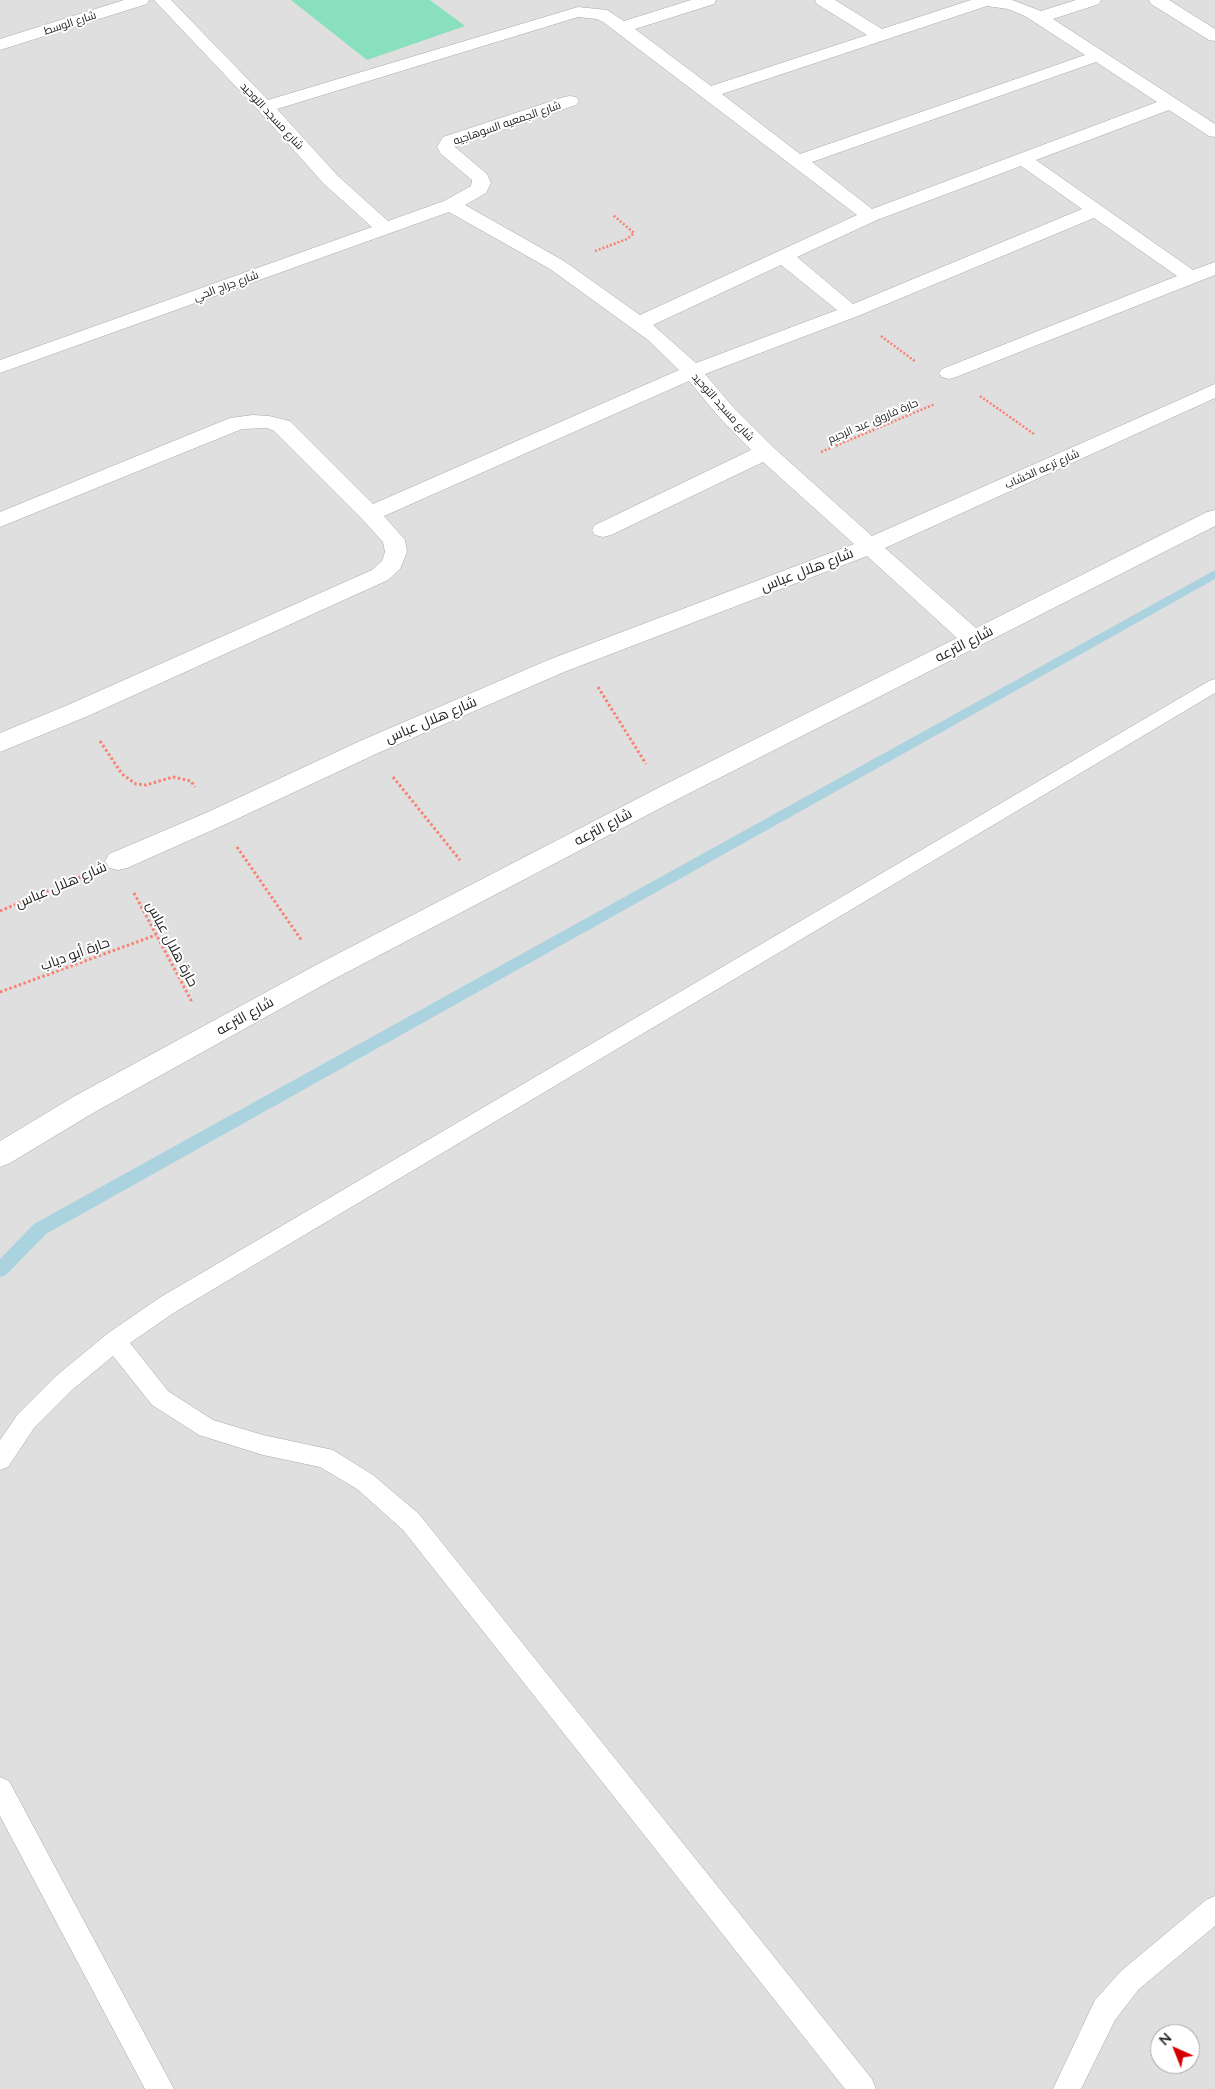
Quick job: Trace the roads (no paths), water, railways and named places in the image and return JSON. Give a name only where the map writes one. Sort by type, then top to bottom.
[{"type":"street","name":"شارع الوسط","points":[[0,45],[141,0]]},
{"type":"street","name":"شارع مسجد التوحيد","points":[[162,0],[265,107],[331,180],[384,229]]},
{"type":"street","points":[[621,28],[708,0]]},
{"type":"street","points":[[823,0],[881,36]]},
{"type":"street","points":[[709,93],[984,0],[1022,8],[1040,17],[1215,132]]},
{"type":"street","points":[[1040,17],[1093,0]]},
{"type":"street","points":[[1157,0],[1215,36]]},
{"type":"street","points":[[265,107],[572,14],[589,12],[600,14],[621,28],[870,216]]},
{"type":"street","points":[[798,161],[1098,56]]},
{"type":"street","name":"شارع الجمعيه السوهاجيه","points":[[451,205],[479,189],[482,183],[480,178],[448,150],[446,147],[450,141],[570,101]]},
{"type":"street","points":[[640,323],[870,216],[1171,103]]},
{"type":"street","points":[[1023,159],[1191,277]]},
{"type":"street","name":"شارع مسجد التوحيد","points":[[451,205],[557,265],[640,323],[692,372],[726,412],[765,452],[973,640]]},
{"type":"street","name":"شارع جراج الحي","points":[[0,367],[451,205]]},
{"type":"street","points":[[370,514],[692,372],[851,312],[1096,210]]},
{"type":"street","points":[[784,257],[851,312]]},
{"type":"street","points":[[949,373],[1215,268]]},
{"type":"street","name":"شارع ترعه الخشاب","points":[[868,547],[1215,390]]},
{"type":"street","points":[[0,520],[238,423],[269,422],[282,426],[370,514],[394,540],[396,552],[392,564],[380,575],[79,710],[0,742]]},
{"type":"street","points":[[603,530],[765,452]]},
{"type":"street","name":"شارع الترعه","points":[[0,1155],[83,1105],[325,972],[665,795],[1215,517]]},
{"type":"street","name":"شارع هلال عباس","points":[[118,861],[217,818],[369,747],[579,656],[868,547]]},
{"type":"lane","points":[[0,1460],[26,1421],[64,1383],[115,1341],[167,1305],[1215,685]]},
{"type":"lane","points":[[115,1341],[160,1398],[207,1428],[263,1445],[325,1457],[365,1482],[411,1522],[862,2089]]},
{"type":"lane","points":[[0,1790],[160,2089]]},
{"type":"lane","points":[[1067,2089],[1105,2010],[1130,1980],[1215,1909]]},
{"type":"waterway","points":[[0,1270],[40,1229],[1215,574]]}]
